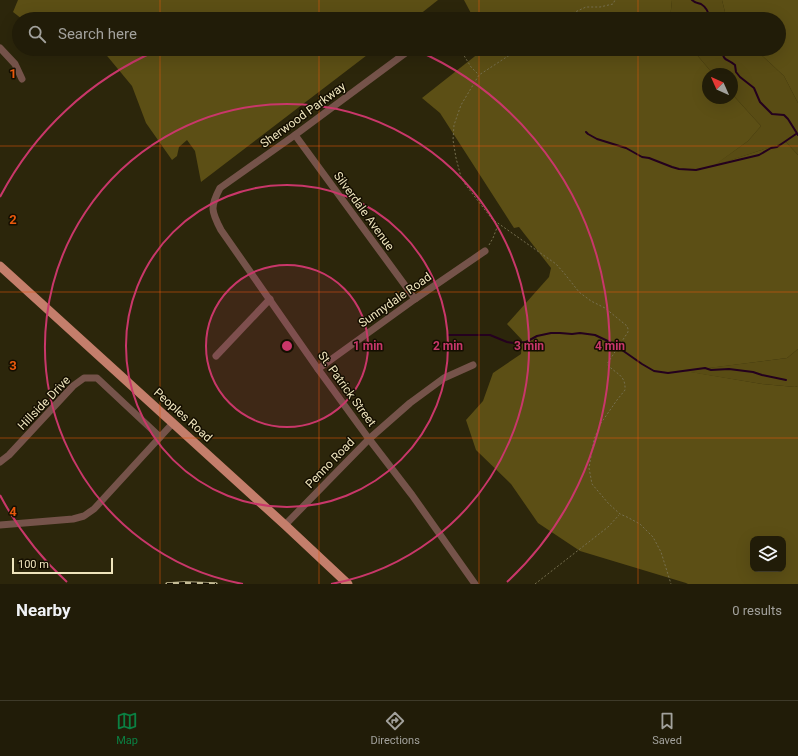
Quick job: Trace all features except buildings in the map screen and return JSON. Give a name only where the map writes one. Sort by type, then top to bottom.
[{"type":"main road","name":"Peoples Road","points":[[0,266],[348,584]]},
{"type":"street","points":[[0,48],[15,64],[22,79]]},
{"type":"street","name":"Sherwood Parkway","points":[[213,202],[220,188],[295,135],[402,56]]},
{"type":"street","name":"Silverdale Avenue","points":[[295,135],[415,299]]},
{"type":"street","name":"St. Patrick Street","points":[[213,202],[213,216],[221,230],[318,369],[412,495],[475,584]]},
{"type":"street","name":"Sunnydale Road","points":[[318,369],[485,251]]},
{"type":"street","points":[[216,356],[270,299]]},
{"type":"street","name":"Penno Road","points":[[285,525],[369,439],[410,403],[444,378],[472,365]]},
{"type":"street","name":"Hillside Drive","points":[[0,462],[74,386],[84,378],[97,378],[160,437]]},
{"type":"street","points":[[0,525],[73,519],[84,516],[94,509],[173,423]]},
{"type":"path","points":[[575,12],[586,7],[600,7],[613,4],[615,0]]},
{"type":"path","points":[[465,56],[478,75]]},
{"type":"path","points":[[508,56],[478,75],[461,105],[454,124],[453,140],[456,158],[465,184],[492,219],[556,264],[579,292],[591,301],[605,308],[627,326],[628,332],[607,364],[624,380],[625,390],[601,423],[594,439],[589,468],[592,484],[608,503],[620,514],[640,524],[653,537],[661,552],[671,584]]},
{"type":"path","points":[[485,251],[499,224]]},
{"type":"path","points":[[535,584],[608,527],[620,514]]},
{"type":"shaded area","points":[[18,0],[438,0],[423,12],[13,12]]},
{"type":"shaded area","points":[[464,0],[672,0],[671,12],[470,12]]},
{"type":"shaded area","points":[[672,0],[722,0],[725,12],[671,12]]},
{"type":"shaded area","points":[[722,0],[798,0],[798,103],[784,76],[763,56],[786,56],[786,12],[725,12]]},
{"type":"shaded area","points":[[107,56],[366,56],[201,182],[195,151],[187,140],[179,147],[177,156],[172,160],[146,123],[132,86]]},
{"type":"shaded area","points":[[475,56],[698,56],[708,68],[702,68],[702,104],[738,104],[738,101],[761,126],[748,141],[715,165],[786,142],[798,155],[798,349],[787,358],[685,371],[762,384],[798,386],[798,584],[688,584],[580,551],[538,523],[511,484],[476,450],[466,420],[483,401],[493,373],[521,354],[522,340],[507,324],[549,277],[551,268],[519,227],[514,228],[440,113],[422,98]]},
{"type":"shaded area","points":[[698,56],[763,56],[784,76],[798,103],[798,155],[786,142],[713,166],[748,141],[761,126],[738,101],[738,68],[708,68]]},
{"type":"shaded area","points":[[798,349],[798,386],[795,387],[762,384],[683,371],[787,358]]},
{"type":"waterway","points":[[692,0],[701,4],[708,12]]},
{"type":"waterway","points":[[723,56],[735,65],[736,72],[740,77],[754,88],[760,102],[772,114],[784,115],[798,135]]},
{"type":"waterway","points":[[586,132],[597,139],[626,148],[642,157],[649,158],[679,169],[696,170],[759,155],[771,148],[777,147],[796,134]]},
{"type":"waterway","points":[[448,335],[490,335],[507,342],[514,343],[526,342],[537,336],[551,333],[580,333],[595,335],[612,343],[654,371],[668,373],[705,368],[711,370],[729,369],[753,372],[786,380]]},
{"type":"railway","points":[[167,584],[216,584]]}]
